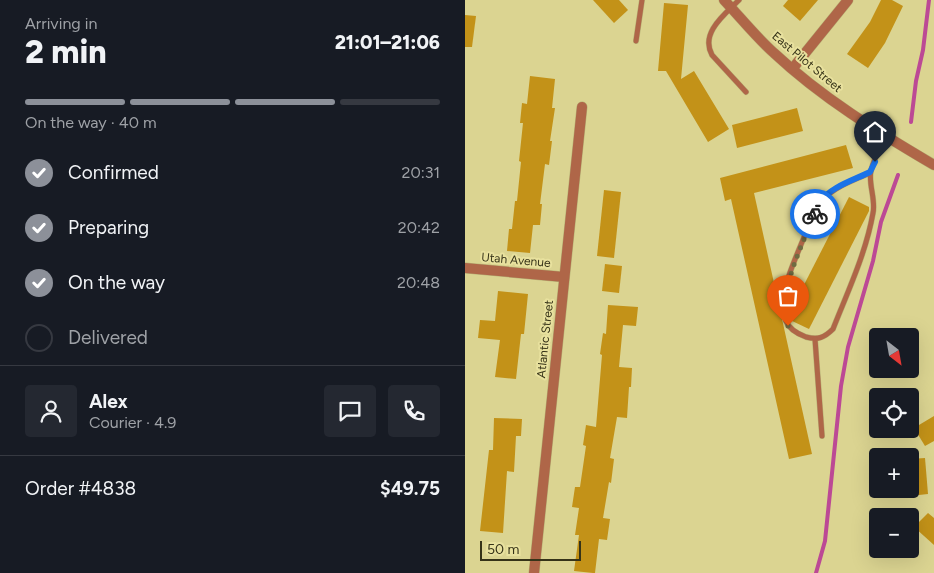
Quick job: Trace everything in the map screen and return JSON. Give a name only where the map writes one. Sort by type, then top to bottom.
[{"type":"street","points":[[793,68],[848,0]]},
{"type":"street","name":"East Pilot Street","points":[[731,2],[775,54],[847,112],[934,165]]},
{"type":"street","name":"Atlantic Street","points":[[534,573],[582,107]]},
{"type":"street","name":"Utah Avenue","points":[[465,268],[564,277]]},
{"type":"lane","points":[[635,41],[642,0]]},
{"type":"lane","points":[[731,2],[711,32],[708,41],[709,49],[745,92]]},
{"type":"lane","points":[[870,172],[830,193],[819,203],[789,278],[785,319],[788,326],[799,335],[815,339],[825,337],[833,329],[863,251],[874,212],[874,196],[870,172],[887,137]]},
{"type":"lane","points":[[815,339],[822,436]]},
{"type":"building","points":[[593,0],[619,0],[628,10],[614,23]]},
{"type":"building","points":[[788,0],[818,0],[800,21],[783,6]]},
{"type":"building","points":[[881,0],[892,0],[903,6],[885,43],[868,68],[847,54],[870,22]]},
{"type":"building","points":[[664,3],[688,5],[681,79],[694,71],[729,129],[708,142],[666,71],[658,71]]},
{"type":"building","points":[[465,15],[476,16],[472,47],[465,47]]},
{"type":"building","points":[[530,76],[555,79],[552,108],[555,108],[550,141],[552,141],[549,165],[545,164],[540,204],[542,204],[540,225],[533,225],[530,253],[507,251],[509,229],[512,229],[515,201],[517,201],[521,162],[519,161],[523,123],[520,123],[522,103],[527,104]]},
{"type":"building","points":[[797,108],[803,131],[737,148],[732,125]]},
{"type":"building","points":[[846,145],[853,168],[754,193],[812,454],[789,459],[731,199],[725,201],[720,178]]},
{"type":"building","points":[[604,190],[621,192],[614,258],[597,256]]},
{"type":"building","points":[[849,197],[869,207],[869,211],[809,329],[790,320],[789,314]]},
{"type":"building","points":[[605,264],[622,266],[619,293],[602,291]]},
{"type":"building","points":[[498,291],[528,294],[524,334],[521,334],[516,379],[495,377],[500,340],[478,338],[480,320],[495,321]]},
{"type":"building","points":[[608,305],[638,307],[636,326],[623,325],[619,367],[632,368],[631,387],[629,387],[627,418],[617,417],[610,458],[614,459],[611,483],[609,482],[603,518],[610,519],[607,540],[599,539],[595,573],[593,573],[574,571],[579,535],[575,535],[579,508],[572,507],[575,487],[580,487],[586,446],[583,445],[586,425],[596,427],[602,355],[600,354],[603,333],[606,334]]},
{"type":"building","points":[[934,416],[934,441],[925,446],[919,436],[919,425]]},
{"type":"building","points":[[494,418],[522,419],[521,436],[516,436],[514,472],[507,471],[503,533],[480,531],[489,450],[493,450]]},
{"type":"building","points":[[919,458],[925,458],[928,494],[919,495]]},
{"type":"building","points":[[928,513],[934,518],[934,545],[919,532],[919,522]]},
{"type":"waterway","points":[[911,122],[929,0]]},
{"type":"waterway","points":[[816,573],[825,541],[841,386],[848,347],[873,261],[881,222],[898,175]]},
{"type":"way so far","points":[[788,326],[785,319],[789,278],[815,214]]},
{"type":"route","points":[[815,214],[819,203],[830,193],[870,172],[875,162]]}]
